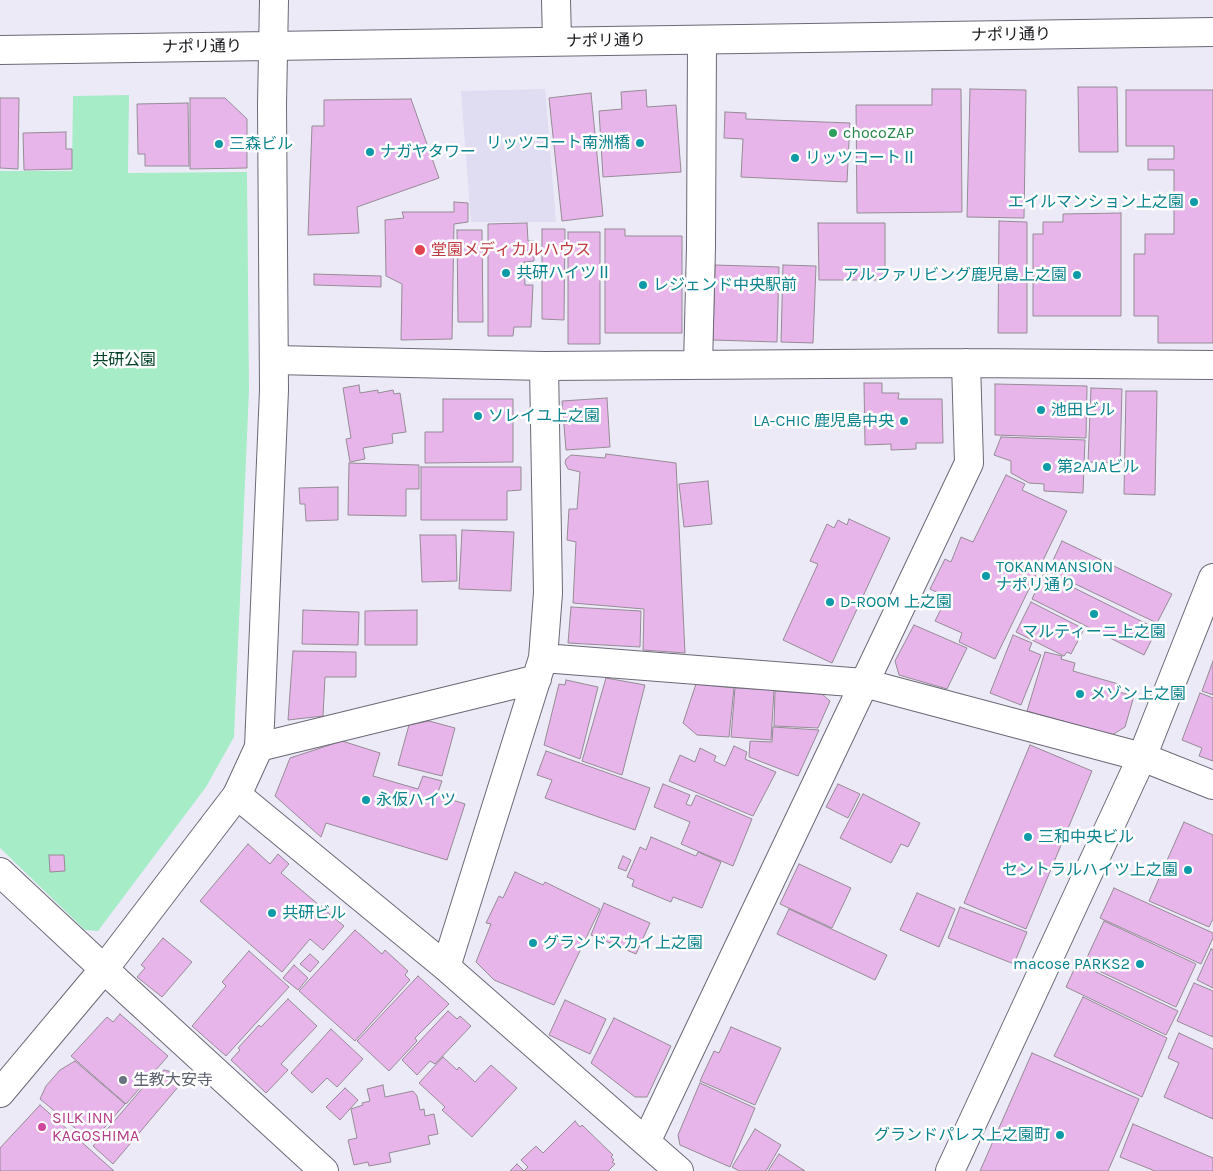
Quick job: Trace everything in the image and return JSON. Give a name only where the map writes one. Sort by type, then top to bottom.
[{"type":"street","points":[[0,1094],[104,969],[237,795],[259,747],[274,390],[272,106],[274,0]]},
{"type":"street","points":[[556,0],[557,41]]},
{"type":"street","name":"ナポリ通り","points":[[0,50],[1213,32]]},
{"type":"street","points":[[698,364],[701,247],[702,40]]},
{"type":"street","points":[[274,360],[544,366],[698,364],[1213,365]]},
{"type":"street","points":[[646,1142],[968,463],[966,364]]},
{"type":"street","points":[[446,967],[540,669],[548,593],[544,366]]},
{"type":"street","points":[[950,1171],[1142,757],[1213,578]]},
{"type":"street","points":[[259,747],[540,669],[864,683],[1142,757],[1213,785]]},
{"type":"street","points":[[237,795],[446,967],[678,1171]]},
{"type":"street","points":[[0,872],[324,1171]]},
{"type":"shaded area","points":[[545,89],[556,222],[471,222],[461,91]]},
{"type":"green space","name":"共研公園","points":[[129,95],[128,173],[247,172],[249,390],[234,737],[206,787],[98,931],[85,930],[0,848],[0,171],[72,171],[73,96]]},
{"type":"building","points":[[1078,87],[1117,87],[1118,152],[1079,152]]},
{"type":"building","points":[[932,89],[961,89],[962,212],[857,213],[856,105],[932,105]]},
{"type":"building","points":[[970,89],[1026,90],[1024,218],[967,217]]},
{"type":"building","name":"リッツコート南洲橋","points":[[646,90],[647,107],[676,105],[681,172],[603,177],[599,111],[622,109],[621,92]]},
{"type":"building","name":"エイルマンション上之園","points":[[1126,90],[1213,90],[1213,343],[1158,343],[1158,316],[1134,316],[1134,254],[1145,254],[1145,234],[1174,234],[1174,170],[1148,170],[1148,159],[1174,159],[1174,146],[1126,146]]},
{"type":"building","points":[[591,93],[603,216],[562,221],[549,98]]},
{"type":"building","points":[[0,98],[19,98],[18,169],[0,168]]},
{"type":"building","name":"三森ビル","points":[[190,98],[225,98],[247,119],[247,168],[190,169]]},
{"type":"building","name":"ナガヤタワー","points":[[411,99],[439,178],[357,207],[359,233],[308,235],[312,126],[324,126],[324,100]]},
{"type":"building","points":[[188,103],[189,166],[145,166],[145,154],[138,154],[137,104]]},
{"type":"building","name":"リッツコートⅡ","points":[[725,112],[746,113],[746,119],[850,123],[847,182],[741,177],[743,139],[724,138]]},
{"type":"building","points":[[66,132],[66,149],[72,149],[72,169],[24,170],[23,133]]},
{"type":"building","name":"堂園メディカルハウス","points":[[454,202],[468,203],[468,222],[454,224],[452,339],[401,340],[402,284],[386,276],[385,220],[404,218],[402,212],[454,212]]},
{"type":"building","name":"アルファリビング鹿児島上之園","points":[[1121,213],[1121,316],[1033,316],[1033,234],[1043,234],[1043,222],[1063,222],[1063,214]]},
{"type":"building","points":[[999,221],[1027,222],[1027,333],[998,333]]},
{"type":"building","name":"共研ハイツⅡ","points":[[527,223],[528,241],[534,241],[534,261],[524,262],[525,285],[533,285],[531,327],[514,327],[513,336],[488,336],[488,224]]},
{"type":"building","points":[[818,223],[885,223],[885,280],[819,280]]},
{"type":"building","points":[[542,229],[565,229],[564,320],[542,319]]},
{"type":"building","name":"レジェンド中央駅前","points":[[605,229],[625,229],[625,236],[682,236],[682,333],[605,333]]},
{"type":"building","points":[[457,230],[482,230],[483,322],[458,322]]},
{"type":"building","points":[[568,232],[600,232],[600,344],[568,344]]},
{"type":"building","points":[[715,265],[779,267],[777,342],[713,340]]},
{"type":"building","points":[[783,265],[816,266],[813,343],[781,342]]},
{"type":"building","points":[[314,274],[381,276],[381,287],[314,285]]},
{"type":"building","name":"LA-CHIC 鹿児島中央","points":[[864,383],[882,383],[882,393],[899,393],[898,399],[942,399],[943,443],[916,443],[916,449],[891,450],[891,444],[865,445]]},
{"type":"building","name":"池田ビル","points":[[995,384],[1087,386],[1086,438],[995,435]]},
{"type":"building","points":[[359,385],[360,393],[378,390],[378,393],[393,390],[394,394],[400,393],[406,432],[392,434],[393,443],[363,448],[365,459],[350,462],[346,439],[351,438],[343,388]]},
{"type":"building","points":[[1091,388],[1122,389],[1120,463],[1088,462]]},
{"type":"building","points":[[1126,391],[1157,391],[1155,495],[1124,494]]},
{"type":"building","points":[[607,398],[610,447],[566,450],[562,401]]},
{"type":"building","name":"ソレイユ上之園","points":[[443,399],[513,399],[513,462],[425,463],[425,432],[443,432]]},
{"type":"building","name":"第2AJAビル","points":[[1001,437],[1085,440],[1083,493],[1044,491],[1044,484],[1029,483],[1011,473],[1011,461],[994,455]]},
{"type":"building","points":[[606,454],[676,463],[685,653],[643,650],[644,609],[573,603],[576,542],[567,540],[569,509],[577,509],[580,472],[568,469],[565,463],[566,459],[571,455],[605,458]]},
{"type":"building","points":[[349,463],[419,465],[419,489],[406,489],[406,516],[348,515]]},
{"type":"building","points":[[421,467],[521,467],[521,490],[507,491],[507,520],[421,520]]},
{"type":"building","name":"TOKANMANSION ナポリ通り","points":[[1006,475],[1025,484],[1022,490],[1067,511],[995,659],[959,642],[962,633],[935,621],[947,597],[930,589],[945,559],[951,562],[961,537],[973,542]]},
{"type":"building","points":[[708,481],[712,524],[684,527],[679,484]]},
{"type":"building","points":[[338,487],[338,520],[306,521],[305,504],[300,504],[299,488]]},
{"type":"building","name":"D-ROOM 上之園","points":[[849,519],[890,538],[832,663],[783,640],[818,564],[810,561],[827,524],[834,528],[838,520],[847,525]]},
{"type":"building","points":[[462,530],[514,532],[511,591],[459,589]]},
{"type":"building","points":[[420,535],[456,535],[457,581],[422,582]]},
{"type":"building","points":[[1062,541],[1172,594],[1157,623],[1048,571]]},
{"type":"building","name":"マルティーニ上之園","points":[[1044,573],[1157,629],[1144,655],[1032,599]]},
{"type":"building","points":[[1031,602],[1084,629],[1071,654],[1067,652],[1064,656],[1016,632]]},
{"type":"building","points":[[571,607],[641,611],[640,647],[568,643]]},
{"type":"building","points":[[303,610],[359,612],[358,645],[302,644]]},
{"type":"building","points":[[417,610],[417,645],[365,645],[365,611]]},
{"type":"building","points":[[914,625],[967,648],[947,689],[899,675],[895,661]]},
{"type":"building","points":[[1013,635],[1032,643],[1029,650],[1041,655],[1021,705],[990,693]]},
{"type":"building","points":[[293,651],[356,652],[356,677],[325,677],[323,716],[288,720]]},
{"type":"building","name":"メゾン上之園","points":[[1045,652],[1062,656],[1061,659],[1075,663],[1073,671],[1122,685],[1119,692],[1134,696],[1125,727],[1112,735],[1027,711]]},
{"type":"building","points":[[1213,661],[1213,695],[1202,691]]},
{"type":"building","points":[[606,678],[645,685],[622,775],[582,761]]},
{"type":"building","points":[[566,680],[598,687],[580,759],[544,745],[559,684],[565,685]]},
{"type":"building","points":[[696,684],[734,688],[729,737],[697,735],[683,723]]},
{"type":"building","points":[[735,688],[774,690],[771,740],[731,737]]},
{"type":"building","points":[[775,691],[822,694],[830,701],[818,728],[774,726]]},
{"type":"building","points":[[1200,693],[1213,698],[1213,761],[1199,756],[1202,748],[1182,740]]},
{"type":"building","points":[[429,721],[455,728],[442,776],[398,765],[409,725]]},
{"type":"building","points":[[773,727],[819,730],[798,776],[749,757],[750,741],[772,742]]},
{"type":"building","name":"永仮ハイツ","points":[[342,741],[380,753],[373,776],[418,789],[423,776],[442,781],[437,795],[465,804],[447,860],[326,823],[321,837],[275,796],[290,758]]},
{"type":"building","name":"三和中央ビル","points":[[1030,745],[1092,771],[1026,929],[964,903]]},
{"type":"building","points":[[734,746],[747,752],[745,759],[776,772],[753,816],[669,781],[680,755],[695,762],[700,748],[716,756],[714,761],[725,766]]},
{"type":"building","points":[[546,751],[650,788],[635,830],[545,798],[552,780],[537,775]]},
{"type":"building","points":[[663,784],[690,795],[686,804],[691,806],[696,795],[752,819],[733,866],[681,844],[690,822],[654,807]]},
{"type":"building","points":[[838,784],[860,794],[848,818],[826,807]]},
{"type":"building","points":[[863,794],[920,823],[908,847],[901,844],[891,863],[840,838]]},
{"type":"building","name":"セントラルハイツ上之園","points":[[1184,822],[1213,835],[1213,919],[1209,927],[1149,901]]},
{"type":"building","points":[[651,837],[696,856],[698,852],[721,862],[702,908],[673,897],[671,902],[632,886],[634,880],[627,877],[640,847],[646,850]]},
{"type":"building","name":"共研ビル","points":[[248,844],[270,864],[278,854],[289,864],[281,873],[344,926],[323,950],[310,939],[282,972],[200,901]]},
{"type":"building","points":[[49,855],[64,855],[65,871],[50,872]]},
{"type":"building","points":[[623,856],[631,860],[626,871],[618,868]]},
{"type":"building","points":[[799,864],[851,888],[832,928],[780,904]]},
{"type":"building","name":"グランドスカイ上之園","points":[[515,872],[543,885],[545,882],[600,909],[554,1005],[494,980],[476,962],[491,924],[486,923],[499,896],[503,898]]},
{"type":"building","points":[[1114,888],[1213,933],[1213,938],[1201,964],[1100,918]]},
{"type":"building","points":[[917,893],[955,909],[939,947],[900,930]]},
{"type":"building","points":[[604,903],[650,923],[636,954],[591,935]]},
{"type":"building","points":[[960,907],[1027,932],[1014,964],[948,938]]},
{"type":"building","points":[[789,909],[887,955],[875,980],[777,934]]},
{"type":"building","name":"macose PARKS2","points":[[1104,921],[1196,964],[1176,1007],[1084,964]]},
{"type":"building","points":[[355,930],[382,954],[385,950],[408,971],[405,975],[410,980],[355,1041],[299,991]]},
{"type":"building","points":[[163,938],[192,962],[162,997],[137,977],[145,968],[141,965]]},
{"type":"building","points":[[1211,949],[1213,949],[1213,988],[1197,980]]},
{"type":"building","points":[[249,951],[289,987],[226,1056],[192,1026],[226,986],[222,982]]},
{"type":"building","points":[[310,954],[319,962],[310,972],[300,964]]},
{"type":"building","points":[[1077,963],[1178,1011],[1166,1035],[1066,987]]},
{"type":"building","points":[[294,965],[308,978],[298,990],[283,978]]},
{"type":"building","points":[[418,976],[449,1004],[415,1038],[417,1041],[389,1071],[357,1041]]},
{"type":"building","points":[[1194,983],[1213,991],[1213,1037],[1177,1021]]},
{"type":"building","points":[[1083,997],[1167,1038],[1142,1097],[1054,1056]]},
{"type":"building","points":[[288,999],[317,1026],[281,1064],[288,1070],[266,1093],[231,1060],[240,1050],[238,1048],[259,1025],[261,1027]]},
{"type":"building","points":[[565,1000],[606,1019],[590,1054],[549,1035]]},
{"type":"building","points":[[448,1011],[457,1019],[460,1016],[471,1026],[435,1064],[430,1061],[417,1075],[402,1060]]},
{"type":"building","name":"生教大安寺","points":[[120,1014],[168,1056],[126,1104],[71,1056],[107,1017],[113,1022]]},
{"type":"building","points":[[614,1018],[671,1046],[647,1097],[635,1097],[591,1063]]},
{"type":"building","points":[[731,1027],[781,1048],[755,1105],[700,1081],[714,1051],[719,1053]]},
{"type":"building","points":[[331,1029],[363,1059],[337,1087],[327,1078],[312,1093],[291,1073]]},
{"type":"building","points":[[1179,1033],[1213,1049],[1213,1119],[1164,1097],[1179,1063],[1168,1058]]},
{"type":"building","name":"グランドパレス上之園町","points":[[1032,1053],[1139,1099],[1108,1171],[980,1171]]},
{"type":"building","points":[[443,1057],[457,1070],[459,1067],[475,1082],[491,1065],[517,1088],[472,1137],[442,1110],[445,1107],[419,1083]]},
{"type":"building","points":[[75,1061],[125,1104],[92,1142],[40,1099],[46,1086],[60,1070]]},
{"type":"building","points":[[164,1070],[173,1072],[176,1078],[175,1084],[178,1087],[113,1164],[93,1146],[157,1071],[160,1073]]},
{"type":"building","points":[[700,1083],[755,1108],[730,1167],[680,1145],[678,1135]]},
{"type":"building","points":[[383,1085],[385,1097],[413,1091],[417,1096],[420,1110],[424,1109],[425,1116],[434,1114],[438,1134],[428,1136],[430,1144],[389,1153],[391,1162],[369,1166],[368,1162],[354,1165],[348,1140],[357,1138],[351,1109],[370,1101],[367,1089]]},
{"type":"building","points":[[345,1088],[358,1100],[340,1120],[326,1107]]},
{"type":"building","name":"SILK INN KAGOSHIMA","points":[[40,1105],[114,1171],[0,1171],[0,1148]]},
{"type":"building","points":[[575,1121],[580,1127],[582,1125],[613,1155],[611,1157],[614,1160],[612,1162],[615,1164],[608,1171],[524,1171],[528,1167],[521,1160],[536,1146],[543,1153]]},
{"type":"building","points":[[1133,1124],[1213,1158],[1213,1171],[1155,1171],[1120,1157]]},
{"type":"building","points":[[755,1129],[781,1145],[766,1171],[739,1171],[732,1167]]},
{"type":"building","points":[[779,1154],[805,1171],[768,1171]]},
{"type":"building","points":[[517,1164],[524,1171],[510,1171]]},
{"type":"place","name":"chocoZAP","points":[[833,133]]},
{"type":"place","name":"リッツコート南洲橋","points":[[640,143]]},
{"type":"place","name":"三森ビル","points":[[219,144]]},
{"type":"place","name":"ナガヤタワー","points":[[370,152]]},
{"type":"place","name":"リッツコートⅡ","points":[[795,158]]},
{"type":"place","name":"エイルマンション上之園","points":[[1194,202]]},
{"type":"place","name":"堂園メディカルハウス","points":[[420,250]]},
{"type":"place","name":"共研ハイツⅡ","points":[[506,273]]},
{"type":"place","name":"アルファリビング鹿児島上之園","points":[[1077,275]]},
{"type":"place","name":"レジェンド中央駅前","points":[[643,285]]},
{"type":"place","name":"池田ビル","points":[[1041,410]]},
{"type":"place","name":"ソレイユ上之園","points":[[478,416]]},
{"type":"place","name":"LA-CHIC 鹿児島中央","points":[[904,421]]},
{"type":"place","name":"第2AJAビル","points":[[1047,467]]},
{"type":"place","name":"TOKANMANSION ナポリ通り","points":[[986,576]]},
{"type":"place","name":"D-ROOM 上之園","points":[[830,602]]},
{"type":"place","name":"マルティーニ上之園","points":[[1094,614]]},
{"type":"place","name":"メゾン上之園","points":[[1080,694]]},
{"type":"place","name":"永仮ハイツ","points":[[366,800]]},
{"type":"place","name":"三和中央ビル","points":[[1028,837]]},
{"type":"place","name":"セントラルハイツ上之園","points":[[1188,870]]},
{"type":"place","name":"共研ビル","points":[[272,913]]},
{"type":"place","name":"グランドスカイ上之園","points":[[533,943]]},
{"type":"place","name":"macose PARKS2","points":[[1140,964]]},
{"type":"place","name":"生教大安寺","points":[[123,1080]]},
{"type":"place","name":"SILK INN KAGOSHIMA","points":[[42,1127]]},
{"type":"place","name":"グランドパレス上之園町","points":[[1060,1135]]}]
